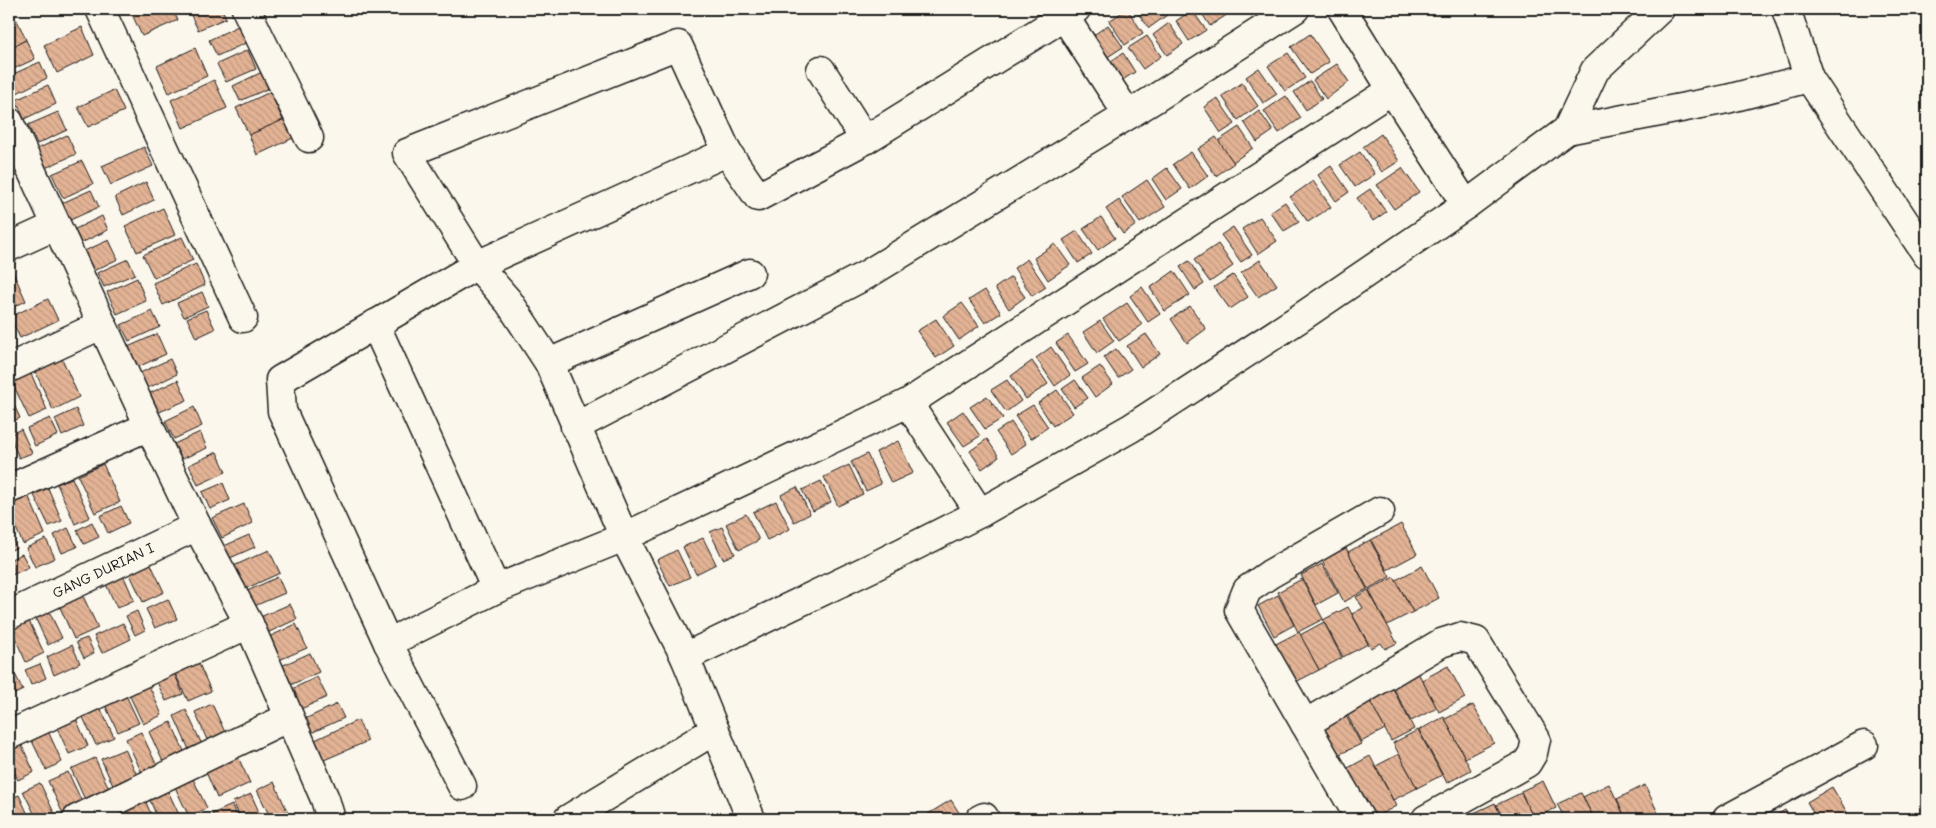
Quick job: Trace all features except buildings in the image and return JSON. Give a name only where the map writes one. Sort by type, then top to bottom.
[{"type":"street","points":[[100,9],[243,318]]},
{"type":"street","points":[[246,9],[309,138]]},
{"type":"street","points":[[575,426],[866,275],[1128,115],[1295,9]]},
{"type":"street","points":[[1342,9],[1466,205]]},
{"type":"street","points":[[1567,130],[1595,70],[1660,9]]},
{"type":"street","points":[[1786,9],[1810,78],[1927,255]]},
{"type":"street","points":[[751,819],[684,657],[624,537],[549,363],[509,302],[477,265],[407,153],[678,45],[727,152],[758,197],[865,140],[1070,12],[1128,115]]},
{"type":"street","points":[[821,70],[865,140]]},
{"type":"street","points":[[684,657],[873,567],[980,513],[1131,428],[1289,326],[1466,205],[1567,130],[1727,99],[1810,78]]},
{"type":"street","points":[[388,643],[496,589],[624,537],[908,403],[1392,90]]},
{"type":"street","points":[[10,127],[149,426],[249,624],[325,799],[330,816],[329,819]]},
{"type":"street","points":[[462,786],[388,643],[282,411],[280,380],[477,265],[727,152]]},
{"type":"street","points":[[9,248],[55,226]]},
{"type":"street","points":[[549,363],[750,273]]},
{"type":"street","points":[[375,324],[496,589]]},
{"type":"street","points":[[9,368],[101,325]]},
{"type":"street","points":[[908,403],[980,513]]},
{"type":"street","points":[[9,489],[149,426]]},
{"type":"street","points":[[1360,819],[1239,610],[1247,590],[1270,574],[1380,511]]},
{"type":"street","name":"GANG DURIAN I","points":[[9,615],[198,526]]},
{"type":"street","points":[[9,735],[249,624]]},
{"type":"street","points":[[1305,724],[1441,643],[1460,637],[1476,642],[1536,739],[1533,753],[1527,763],[1426,819]]},
{"type":"street","points":[[77,819],[289,717]]},
{"type":"street","points":[[568,819],[715,730]]},
{"type":"street","points":[[1727,819],[1864,745]]}]
